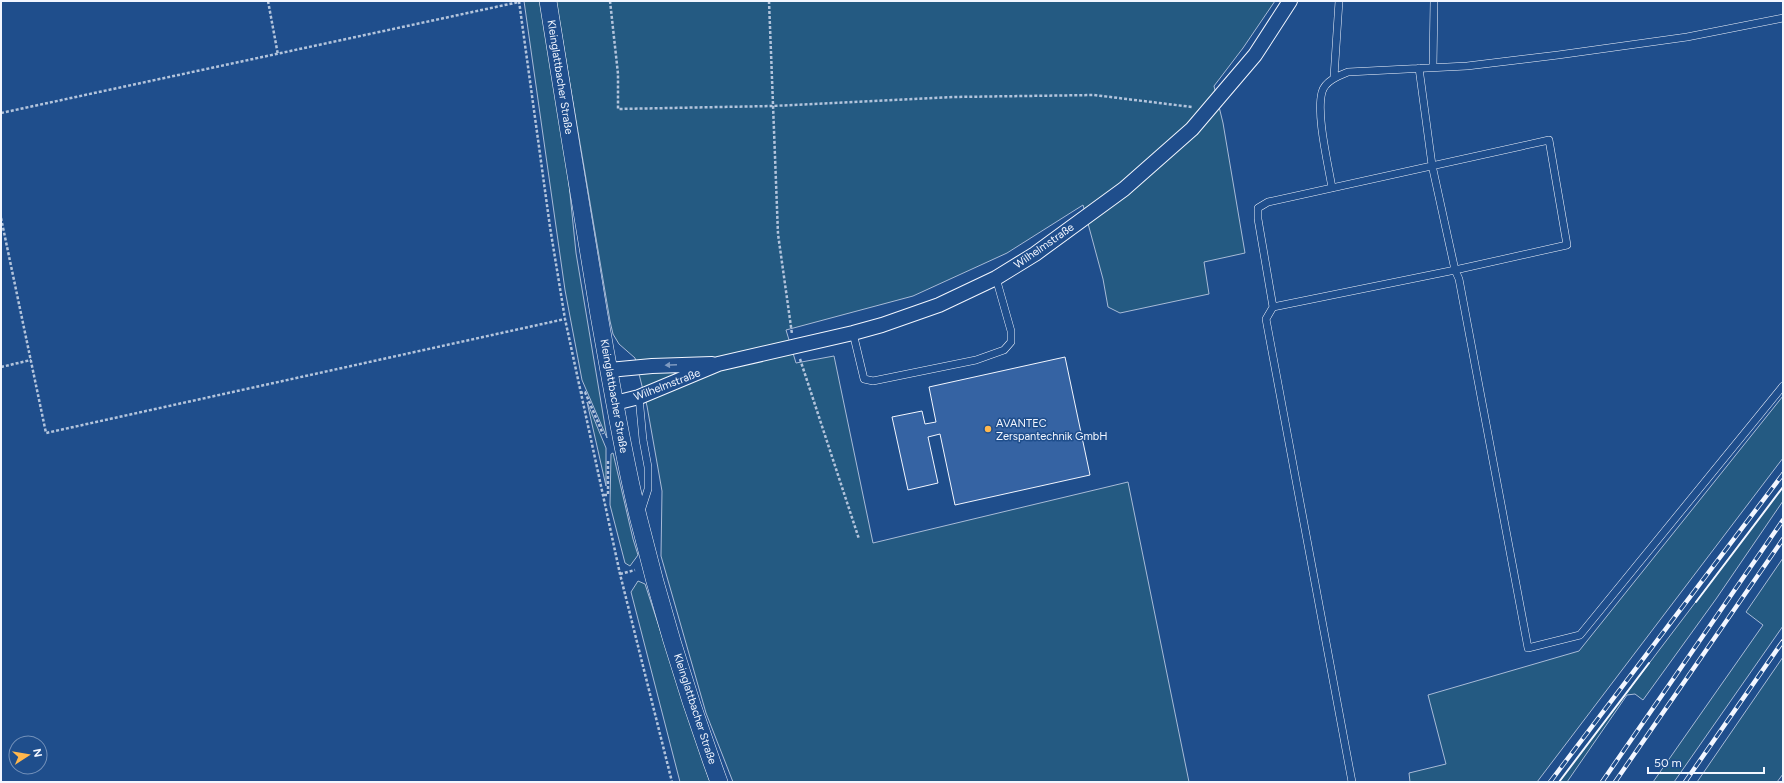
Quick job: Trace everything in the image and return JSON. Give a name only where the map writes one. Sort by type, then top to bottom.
[{"type":"street","name":"Kleinglattbacher Straße","points":[[548,1],[609,370],[638,517],[694,716],[719,782]]},
{"type":"street","name":"Wilhelmstraße","points":[[615,403],[640,397],[718,364],[795,345],[853,333],[939,305],[996,278],[1035,254],[1124,189],[1192,129],[1255,55],[1290,1]]},
{"type":"street","name":"Wilhelmstraße","points":[[609,370],[652,366],[718,364]]},
{"type":"lane","points":[[1334,77],[1338,1]]},
{"type":"lane","points":[[1433,67],[1434,1]]},
{"type":"lane","points":[[1332,188],[1321,113],[1322,91],[1334,77],[1348,72],[1474,65],[1687,37],[1783,18]]},
{"type":"lane","points":[[1419,68],[1432,165],[1455,270],[1459,279],[1528,648],[1580,635],[1783,386]]},
{"type":"lane","points":[[1273,306],[1455,270],[1567,245],[1548,140],[1268,202],[1258,208],[1258,219],[1273,306],[1266,319],[1352,782]]},
{"type":"lane","points":[[853,333],[864,379],[873,381],[976,360],[1004,350],[1011,342],[1011,331],[996,278]]},
{"type":"lane","points":[[638,517],[648,489],[648,467],[643,440],[640,397]]},
{"type":"path","points":[[268,1],[278,55]]},
{"type":"path","points":[[1,113],[278,55],[519,1],[550,228],[565,319],[629,613],[672,782]]},
{"type":"path","points":[[610,1],[618,74],[618,109],[772,106],[954,98],[1094,95],[1210,108]]},
{"type":"path","points":[[769,1],[778,234],[791,327],[795,345],[859,539]]},
{"type":"path","points":[[1,218],[46,433],[565,319]]},
{"type":"path","points":[[1,367],[31,360]]},
{"type":"path","points":[[580,393],[585,392],[606,441]]},
{"type":"path","points":[[604,495],[608,495],[608,456]]},
{"type":"shaded area","points":[[524,1],[540,1],[567,164],[576,253],[607,438],[582,380],[565,290]]},
{"type":"shaded area","points":[[556,1],[1275,1],[1243,48],[1214,86],[1223,123],[1245,253],[1204,262],[1209,294],[1120,313],[1108,307],[1103,279],[1083,205],[1007,253],[913,296],[786,330],[796,363],[834,356],[873,543],[1128,482],[1189,782],[733,782],[706,713],[661,556],[662,491],[647,406],[635,358],[619,344],[613,334],[610,321]]},
{"type":"shaded area","points":[[1783,396],[1783,458],[1537,782],[1410,782],[1409,773],[1446,764],[1428,695],[1579,651]]},
{"type":"shaded area","points":[[587,402],[606,448],[606,486]]},
{"type":"shaded area","points":[[613,453],[638,555],[630,566],[625,563],[610,505],[611,454]]},
{"type":"shaded area","points":[[1783,487],[1783,501],[1716,599],[1643,700],[1635,694],[1627,695],[1567,782],[1559,782]]},
{"type":"shaded area","points":[[1783,558],[1783,626],[1674,782],[1653,782],[1763,625],[1746,612]]},
{"type":"shaded area","points":[[638,581],[645,584],[710,782],[680,782],[631,592]]},
{"type":"shaded area","points":[[1783,657],[1783,774],[1777,782],[1697,782]]},
{"type":"building","name":"AVANTEC Zerspantechnik GmbH","points":[[1065,357],[1090,475],[955,505],[940,434],[928,437],[938,483],[908,490],[892,417],[922,411],[925,424],[936,422],[929,387]]},
{"type":"railway","points":[[1550,782],[1783,474]]},
{"type":"railway","points":[[1602,782],[1783,520]]},
{"type":"railway","points":[[1615,782],[1783,539]]},
{"type":"railway","points":[[1685,782],[1783,641]]},
{"type":"wall","points":[[1696,602],[1783,487]]},
{"type":"wall","points":[[1559,782],[1649,663]]},
{"type":"place","name":"AVANTEC Zerspantechnik GmbH","points":[[988,429]]}]
